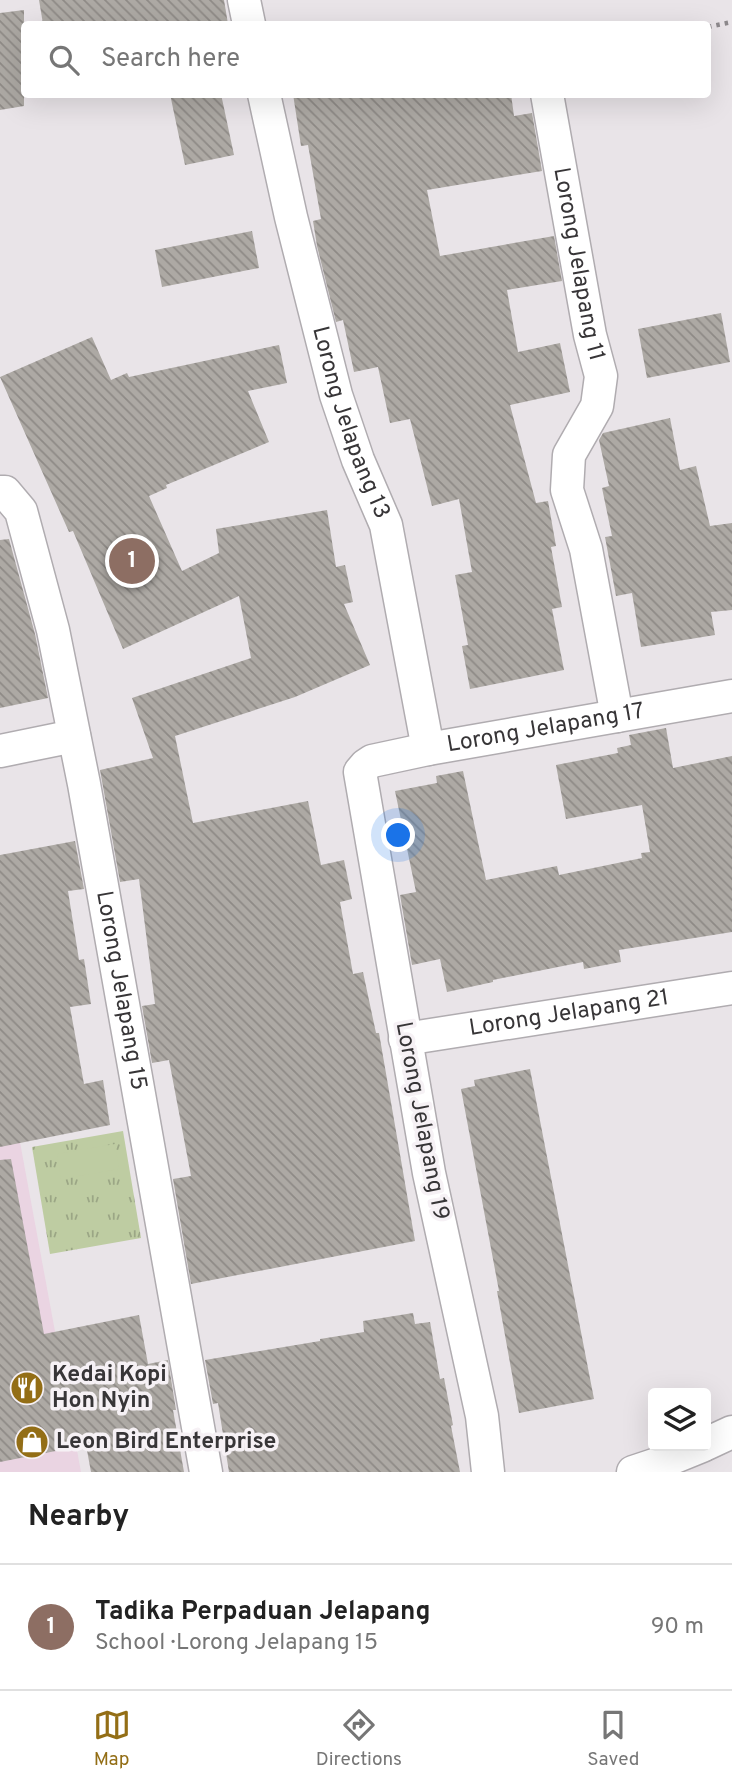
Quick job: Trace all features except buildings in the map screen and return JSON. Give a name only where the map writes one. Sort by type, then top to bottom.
[{"type":"street","points":[[244,0],[248,21]]},
{"type":"street","name":"Lorong Jelapang 13","points":[[265,98],[291,217],[336,395],[358,460],[386,525],[428,749]]},
{"type":"street","name":"Lorong Jelapang 11","points":[[548,98],[590,335],[601,376],[597,406],[569,455],[567,490],[586,549],[618,716]]},
{"type":"street","name":"Lorong Jelapang 15","points":[[11,501],[53,630],[206,1472]]},
{"type":"street","name":"Lorong Jelapang 17","points":[[361,769],[372,761],[428,749],[732,696]]},
{"type":"street","points":[[0,751],[74,736]]},
{"type":"street","name":"Lorong Jelapang 19","points":[[361,769],[360,776],[429,1173],[482,1416],[488,1472]]},
{"type":"street","name":"Lorong Jelapang 21","points":[[405,1039],[732,988]]},
{"type":"street","points":[[711,1442],[732,1432]]},
{"type":"street","points":[[633,1472],[689,1451]]},
{"type":"path","points":[[711,26],[732,22]]},
{"type":"shaded area","points":[[0,1034],[81,1472],[0,1472]]},
{"type":"green space","points":[[123,1131],[141,1238],[50,1254],[32,1147]]},
{"type":"green space","points":[[115,1144],[119,1169],[61,1179],[57,1154]]},
{"type":"place","name":"Tadika Perpaduan Jelapang","points":[[132,561]]},
{"type":"place","name":"Kedai Kopi Hon Nyin","points":[[27,1388]]},
{"type":"place","name":"Leon Bird Enterprise","points":[[32,1442]]}]
